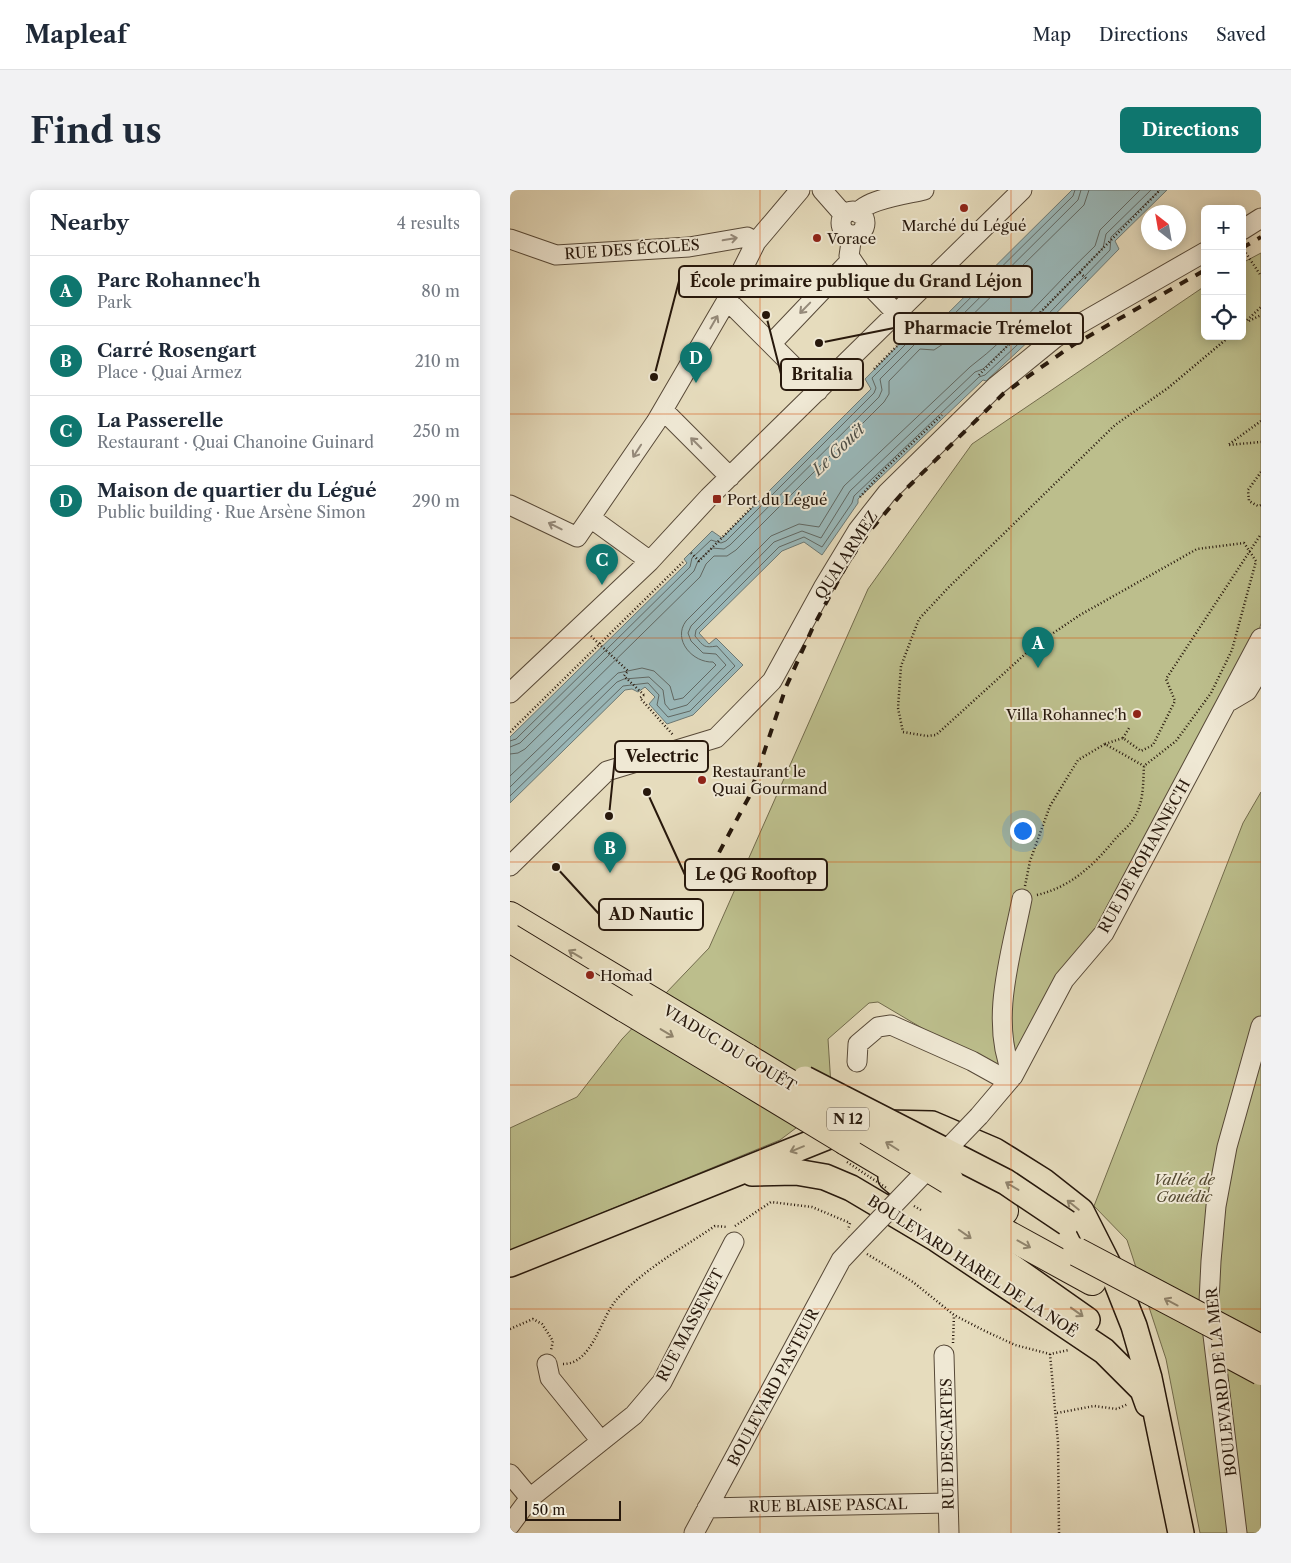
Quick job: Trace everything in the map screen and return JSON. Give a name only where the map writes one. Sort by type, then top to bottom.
[{"type":"highway","name":"VIADUC DU GOUËT","points":[[510,916],[677,1016],[936,1193]]},
{"type":"highway","name":"VIADUC DU GOUËT","points":[[510,938],[846,1141],[936,1193]]},
{"type":"highway","name":"N 12","points":[[936,1193],[1077,1252],[1261,1349]]},
{"type":"highway","name":"N 12","points":[[936,1193],[1092,1281],[1261,1370]]},
{"type":"main road","points":[[677,1016],[753,1049],[808,1081],[1006,1182],[1067,1223],[1078,1234],[1089,1253],[1162,1438],[1180,1533]]},
{"type":"main road","points":[[510,1264],[851,1128],[891,1123],[932,1124],[995,1151],[1043,1181],[1081,1211],[1115,1278],[1134,1326],[1143,1392]]},
{"type":"main road","name":"BOULEVARD HAREL DE LA NOË","points":[[735,1173],[796,1172],[825,1178],[852,1188],[937,1239],[1104,1350],[1143,1392]]},
{"type":"main road","points":[[936,1193],[1090,1322],[1110,1342],[1143,1392]]},
{"type":"street","points":[[510,505],[577,537],[592,519],[663,410],[727,300],[756,242],[800,190]]},
{"type":"street","points":[[822,190],[851,214]]},
{"type":"street","points":[[897,314],[868,284],[851,260],[849,256],[852,235],[843,229],[841,222],[851,214],[880,200],[924,190]]},
{"type":"street","points":[[510,693],[650,561],[709,497],[1022,190]]},
{"type":"street","points":[[1246,227],[1261,218]]},
{"type":"street","name":"RUE DES ÉCOLES","points":[[510,239],[556,254],[689,247],[747,237],[756,242]]},
{"type":"street","name":"QUAI ARMEZ","points":[[510,866],[608,771],[716,738],[772,681],[823,588],[858,530],[887,493],[996,386],[1055,338],[1201,254]]},
{"type":"street","points":[[771,344],[851,260]]},
{"type":"street","points":[[727,300],[818,390]]},
{"type":"street","points":[[663,410],[730,477]]},
{"type":"street","points":[[592,519],[650,561]]},
{"type":"street","name":"RUE DE ROHANNEC'H","points":[[854,1247],[979,1116],[1011,1079],[1064,980],[1104,933],[1261,638]]},
{"type":"street","points":[[1225,704],[1247,691],[1261,668]]},
{"type":"street","points":[[1011,1079],[1006,1061],[1003,1021],[1007,974],[1022,899]]},
{"type":"street","points":[[857,1062],[858,1044],[878,1028],[891,1026],[1011,1079]]},
{"type":"street","name":"BOULEVARD DE LA MER","points":[[1237,1533],[1209,1302],[1216,1206],[1227,1147],[1261,1026]]},
{"type":"street","name":"RUE MASSENET","points":[[510,1525],[530,1498],[634,1414],[662,1382],[734,1242]]},
{"type":"street","name":"BOULEVARD PASTEUR","points":[[694,1533],[841,1260],[854,1247]]},
{"type":"street","name":"RUE DESCARTES","points":[[944,1354],[949,1533]]},
{"type":"street","points":[[547,1364],[550,1378],[601,1441]]},
{"type":"street","points":[[510,1474],[530,1498]]},
{"type":"street","name":"RUE BLAISE PASCAL","points":[[708,1508],[948,1503]]},
{"type":"path","points":[[979,375],[1110,243],[1110,238],[1160,190]]},
{"type":"path","points":[[1244,250],[1261,276]]},
{"type":"path","points":[[1080,273],[1088,280]]},
{"type":"path","points":[[1246,322],[1261,307]]},
{"type":"path","points":[[1246,322],[1261,315]]},
{"type":"path","points":[[874,369],[920,323]]},
{"type":"path","points":[[1144,766],[1176,741],[1211,693],[1232,650],[1256,561],[1244,543],[1198,549],[1080,615],[1034,646],[936,735],[927,736],[903,732],[898,708],[901,666],[919,619],[948,588],[1115,425],[1168,388],[1225,340]]},
{"type":"path","points":[[860,497],[884,470],[946,412]]},
{"type":"path","points":[[1261,421],[1228,445],[1261,442]]},
{"type":"path","points":[[1261,472],[1248,490],[1249,501],[1258,506],[1261,505]]},
{"type":"path","points":[[690,553],[699,561],[758,502]]},
{"type":"path","points":[[1123,738],[1141,751],[1153,745],[1175,701],[1166,679],[1261,534]]},
{"type":"path","points":[[510,732],[684,561]]},
{"type":"path","points":[[596,641],[628,672],[624,676],[644,695],[640,698],[684,748]]},
{"type":"path","points":[[1128,728],[1123,738],[1105,744],[1078,760],[1050,806],[1030,861],[1022,899],[1052,892],[1066,885],[1099,859],[1134,818],[1143,795],[1144,766]]},
{"type":"path","points":[[1105,744],[1144,766]]},
{"type":"path","points":[[573,1364],[584,1355],[617,1299],[632,1287],[642,1273],[715,1226],[731,1229],[771,1202],[812,1207],[850,1224]]},
{"type":"path","points":[[854,1247],[913,1282],[954,1315],[1015,1345],[1050,1354],[1074,1349]]},
{"type":"path","points":[[944,1354],[954,1341],[954,1315]]},
{"type":"path","points":[[510,1329],[534,1320],[542,1324],[553,1341],[547,1364]]},
{"type":"path","points":[[1050,1354],[1057,1413],[1058,1533]]},
{"type":"path","points":[[1057,1413],[1094,1406],[1117,1409],[1143,1392]]},
{"type":"green space","points":[[1261,253],[1261,623],[1259,631],[1102,924],[1014,1059],[1000,1061],[993,1070],[878,1002],[869,1003],[828,1039],[832,1101],[780,1140],[541,1238],[510,1263],[510,1128],[577,1097],[622,1039],[709,948],[868,589],[972,444],[1201,289],[1201,340],[1246,340],[1246,261]]},
{"type":"green space","name":"Vallée de Gouédic","points":[[1261,792],[1261,1533],[1200,1533],[1166,1359],[1127,1240],[1094,1206],[1243,823]]},
{"type":"water","name":"Port du Légué","points":[[1072,190],[1167,190],[1152,205],[1141,205],[1141,216],[1115,241],[1119,249],[1033,337],[986,381],[983,380],[858,499],[858,503],[822,555],[804,542],[782,551],[699,633],[709,644],[716,638],[743,665],[693,715],[667,724],[649,704],[655,697],[645,687],[638,692],[632,689],[625,690],[510,803],[510,737],[687,563],[684,559],[712,531],[722,538],[871,389],[865,379],[920,323],[929,332]]},
{"type":"railway","points":[[1246,246],[1261,237]]},
{"type":"railway","points":[[702,884],[749,797],[786,687],[813,627],[846,566],[868,533],[905,490],[1003,394],[1073,345],[1201,272]]},
{"type":"place","name":"Marché du Légué","points":[[964,208]]},
{"type":"place","name":"Vorace","points":[[817,238]]},
{"type":"place","name":"Britalia","points":[[766,315]]},
{"type":"place","name":"Pharmacie Trémelot","points":[[819,343]]},
{"type":"place","name":"École primaire publique du Grand Léjon","points":[[654,377]]},
{"type":"place","name":"Maison de quartier du Légué","points":[[696,383]]},
{"type":"place","name":"Port du Légué","points":[[717,499]]},
{"type":"place","name":"La Passerelle","points":[[602,585]]},
{"type":"place","name":"Parc Rohannec'h","points":[[1038,668]]},
{"type":"place","name":"Villa Rohannec'h","points":[[1137,714]]},
{"type":"place","name":"Restaurant le Quai Gourmand","points":[[702,780]]},
{"type":"place","name":"Le QG Rooftop","points":[[647,792]]},
{"type":"place","name":"Velectric","points":[[609,816]]},
{"type":"place","name":"AD Nautic","points":[[556,867]]},
{"type":"place","name":"Carré Rosengart","points":[[610,873]]},
{"type":"place","name":"Homad","points":[[590,975]]},
{"type":"water label","name":"Le Gouët","points":[[838,449]]}]
